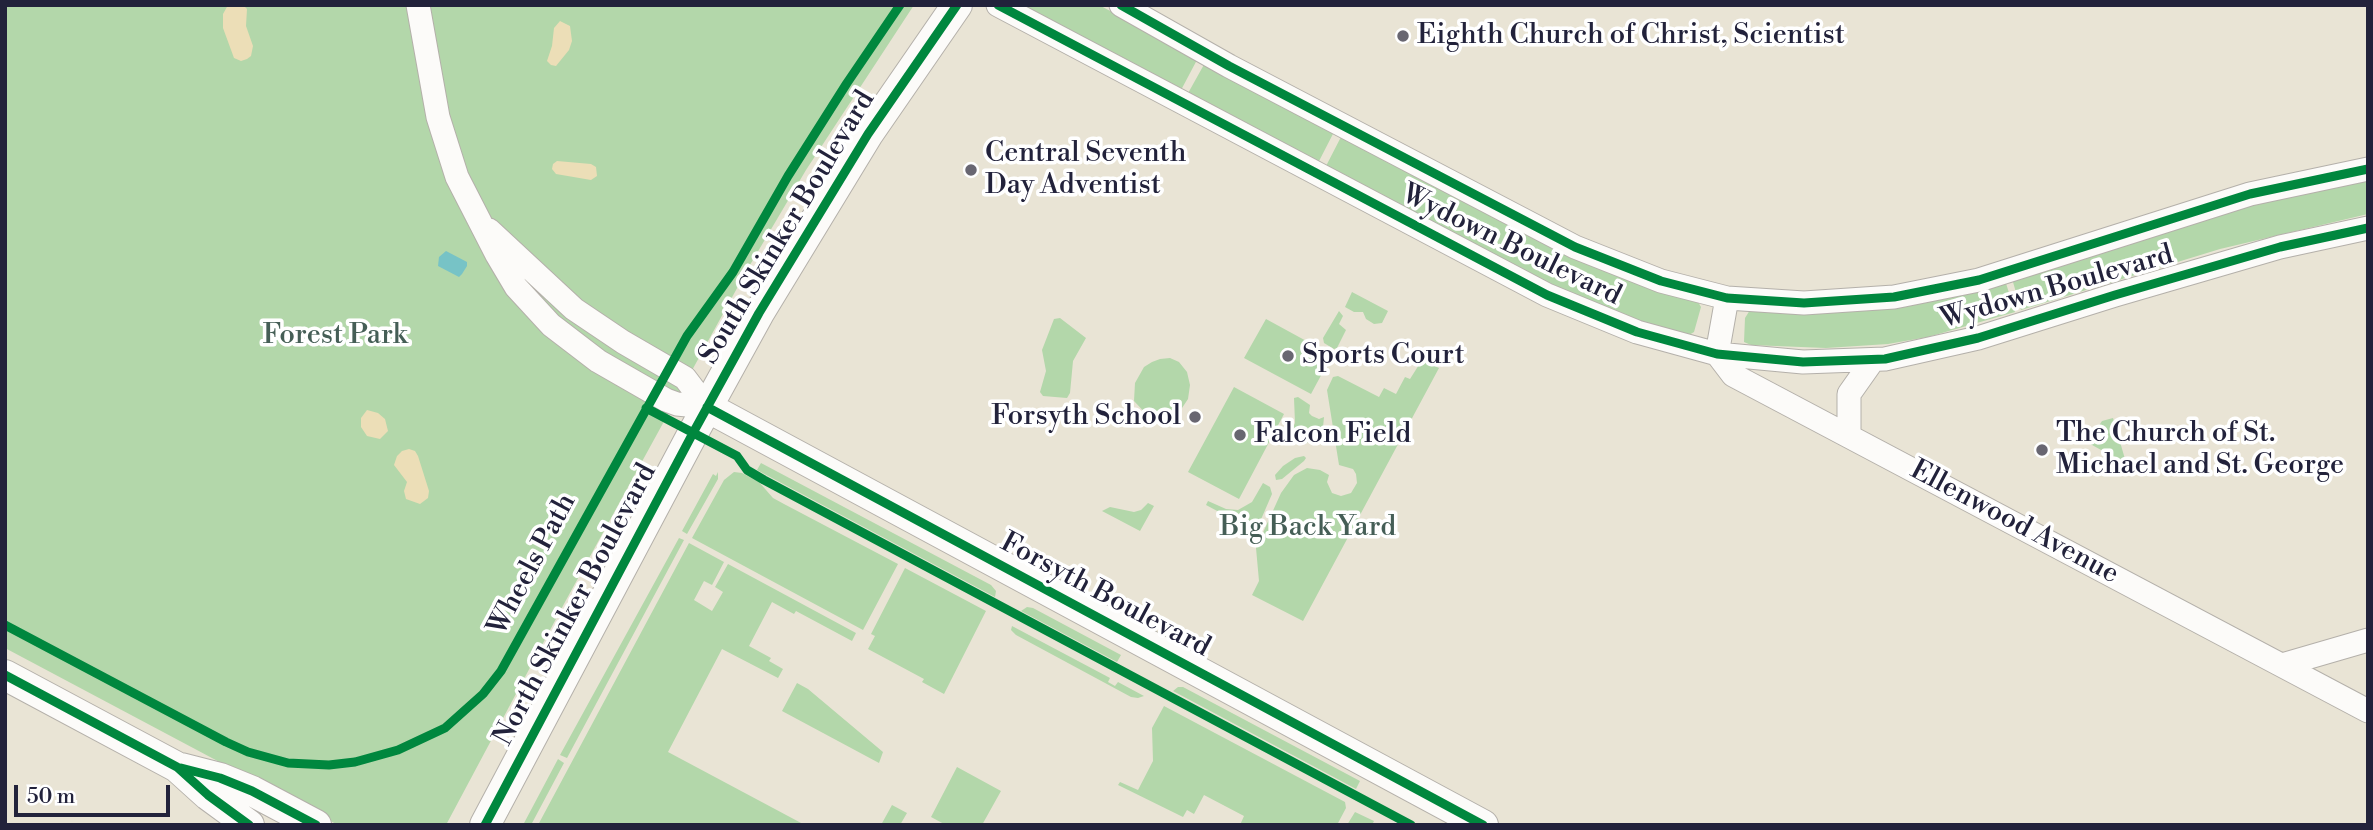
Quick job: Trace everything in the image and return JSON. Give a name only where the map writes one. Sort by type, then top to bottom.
[{"type":"main road","name":"South Skinker Boulevard","points":[[707,407],[759,313],[868,134],[957,5]]},
{"type":"main road","name":"North Skinker Boulevard","points":[[485,825],[707,407]]},
{"type":"main road","name":"Forsyth Boulevard","points":[[707,407],[1483,825]]},
{"type":"main road","points":[[5,675],[177,768],[249,825]]},
{"type":"main road","points":[[177,768],[220,778],[252,790],[316,825]]},
{"type":"street","points":[[418,5],[438,117],[457,177],[516,287],[551,325],[598,361],[666,400],[707,407]]},
{"type":"street","name":"Wydown Boulevard","points":[[998,5],[1547,295],[1637,332],[1717,354],[1803,362],[1885,359],[1978,338],[2280,247],[2368,228]]},
{"type":"street","name":"Wydown Boulevard","points":[[1121,5],[1230,66],[1574,247],[1661,281],[1727,298],[1804,303],[1894,297],[1979,280],[2249,194],[2368,169]]},
{"type":"street","points":[[1717,354],[1727,298]]},
{"type":"street","name":"Ellenwood Avenue","points":[[1717,354],[1733,375],[2368,711]]},
{"type":"street","points":[[1849,436],[1849,394],[1873,360]]},
{"type":"street","points":[[2282,665],[2368,640]]},
{"type":"green space","name":"Forest Park","points":[[5,5],[914,5],[806,170],[747,270],[446,825],[338,825],[5,648]]},
{"type":"green space","points":[[1018,5],[1099,5],[1198,58],[1180,92]]},
{"type":"green space","points":[[1206,61],[1335,130],[1317,165],[1187,95]]},
{"type":"green space","points":[[1342,135],[1698,302],[1701,307],[1694,332],[1689,335],[1655,327],[1567,295],[1325,168]]},
{"type":"green space","points":[[2368,175],[2368,214],[2220,249],[2021,310],[2011,275],[2144,233]]},
{"type":"green space","points":[[2004,277],[2015,312],[1928,337],[1888,344],[1826,348],[1751,345],[1744,342],[1745,318],[1750,310]]},
{"type":"green space","points":[[1352,292],[1388,311],[1382,323],[1374,324],[1366,319],[1363,312],[1354,312],[1345,307]]},
{"type":"green space","points":[[1339,311],[1343,316],[1339,324],[1346,330],[1334,349],[1324,343],[1323,338]]},
{"type":"green space","points":[[1060,318],[1086,338],[1073,361],[1070,393],[1067,398],[1043,396],[1040,392],[1046,371],[1042,350],[1054,319]]},
{"type":"green space","name":"Sports Court","points":[[1266,319],[1332,355],[1311,394],[1244,358]]},
{"type":"green space","points":[[1170,358],[1179,362],[1187,372],[1190,385],[1188,399],[1180,411],[1158,420],[1149,417],[1134,401],[1135,383],[1144,367],[1160,359]]},
{"type":"green space","name":"Big Back Yard","points":[[1422,360],[1439,368],[1303,621],[1252,595],[1259,581],[1256,548],[1281,493],[1294,475],[1307,468],[1320,470],[1329,475],[1327,482],[1332,493],[1341,496],[1351,493],[1357,483],[1353,469],[1339,465],[1327,390],[1333,377],[1338,376],[1379,397],[1384,388],[1396,394],[1405,377],[1410,379]]},
{"type":"green space","name":"Falcon Field","points":[[1234,387],[1284,414],[1239,499],[1188,472]]},
{"type":"green space","points":[[1298,397],[1310,405],[1309,413],[1312,416],[1319,419],[1324,417],[1322,438],[1300,445],[1286,442],[1295,423],[1294,398]]},
{"type":"green space","points":[[2113,418],[2125,459],[2121,461],[2083,440],[2088,430]]},
{"type":"green space","points":[[1304,456],[1304,461],[1282,479],[1276,480],[1275,475],[1283,466]]},
{"type":"green space","points":[[761,463],[991,585],[996,591],[995,597],[757,470]]},
{"type":"green space","points":[[718,472],[718,479],[687,534],[682,531],[713,474],[716,476]]},
{"type":"green space","points":[[734,472],[759,482],[773,498],[898,564],[863,630],[692,538],[724,480]]},
{"type":"green space","points":[[1263,483],[1270,487],[1272,494],[1259,524],[1240,518],[1224,518],[1221,513],[1206,505],[1208,501],[1226,509],[1238,510],[1252,502]]},
{"type":"green space","points":[[1148,503],[1154,506],[1140,531],[1102,511],[1110,507],[1134,512],[1141,510]]},
{"type":"green space","points":[[679,538],[684,540],[567,758],[560,755]]},
{"type":"green space","points":[[689,543],[724,562],[712,585],[704,581],[694,600],[712,611],[723,592],[715,587],[728,564],[856,633],[852,641],[796,611],[794,614],[772,602],[749,646],[771,658],[769,661],[783,669],[778,678],[722,649],[668,752],[803,824],[538,825]]},
{"type":"green space","points":[[905,568],[986,611],[944,694],[922,682],[924,679],[868,649],[875,636],[871,634]]},
{"type":"green space","points":[[1027,607],[1121,655],[1117,662],[1021,611]]},
{"type":"green space","points":[[1012,626],[1110,678],[1108,682],[1115,686],[1118,682],[1144,696],[1131,697],[1016,635],[1011,630]]},
{"type":"green space","points":[[797,683],[808,689],[883,752],[879,763],[782,711]]},
{"type":"green space","points":[[1183,687],[1360,781],[1356,789],[1173,691]]},
{"type":"green space","points":[[1164,706],[1345,802],[1346,808],[1337,825],[1240,825],[1244,816],[1204,795],[1194,814],[1187,810],[1183,817],[1118,785],[1120,782],[1138,790],[1153,761],[1152,728]]},
{"type":"green space","points":[[558,759],[564,763],[531,825],[523,825]]},
{"type":"green space","points":[[957,767],[1001,791],[982,825],[946,825],[931,817]]},
{"type":"green space","points":[[892,805],[907,813],[900,825],[881,825]]},
{"type":"green space","points":[[1355,812],[1374,821],[1372,825],[1347,825]]},
{"type":"sand","points":[[228,5],[243,5],[247,9],[246,26],[253,46],[251,56],[241,61],[234,58],[223,28],[223,14]]},
{"type":"sand","points":[[560,21],[570,26],[572,41],[569,50],[556,66],[547,61],[554,28]]},
{"type":"sand","points":[[557,161],[591,164],[596,167],[597,176],[591,180],[556,174],[552,169]]},
{"type":"sand","points":[[367,410],[378,413],[385,419],[388,431],[380,439],[367,436],[361,427],[361,418]]},
{"type":"sand","points":[[409,449],[415,451],[418,456],[429,491],[428,498],[420,504],[406,499],[404,491],[407,482],[394,465],[397,456]]},
{"type":"water","points":[[446,251],[467,262],[459,277],[438,266],[439,257]]},
{"type":"cycle path","name":"Wheels Path","points":[[5,625],[226,742],[248,752],[288,763],[329,765],[355,762],[398,750],[445,728],[483,694],[501,671],[687,336],[733,272],[788,176],[900,5]]},
{"type":"cycle path","points":[[485,825],[759,313],[868,134],[957,5]]},
{"type":"cycle path","points":[[998,5],[1547,295],[1637,332],[1717,354],[1803,362],[1885,359],[1978,338],[2280,247],[2368,228]]},
{"type":"cycle path","points":[[1121,5],[1229,66],[1575,247],[1661,281],[1727,298],[1804,303],[1894,297],[1979,280],[2250,194],[2368,169]]},
{"type":"cycle path","points":[[707,407],[1483,825]]},
{"type":"cycle path","points":[[646,408],[737,456],[747,470],[764,480],[1411,825]]},
{"type":"cycle path","points":[[5,675],[177,767],[208,795],[249,825]]},
{"type":"cycle path","points":[[181,768],[220,778],[252,791],[316,825]]},
{"type":"place","name":"Eighth Church of Christ, Scientist","points":[[1403,36]]},
{"type":"place","name":"Central Seventh Day Adventist","points":[[971,170]]},
{"type":"place","name":"Sports Court","points":[[1288,356]]},
{"type":"place","name":"Forsyth School","points":[[1195,417]]},
{"type":"place","name":"Falcon Field","points":[[1240,435]]},
{"type":"place","name":"The Church of St. Michael and St. George","points":[[2042,450]]}]
